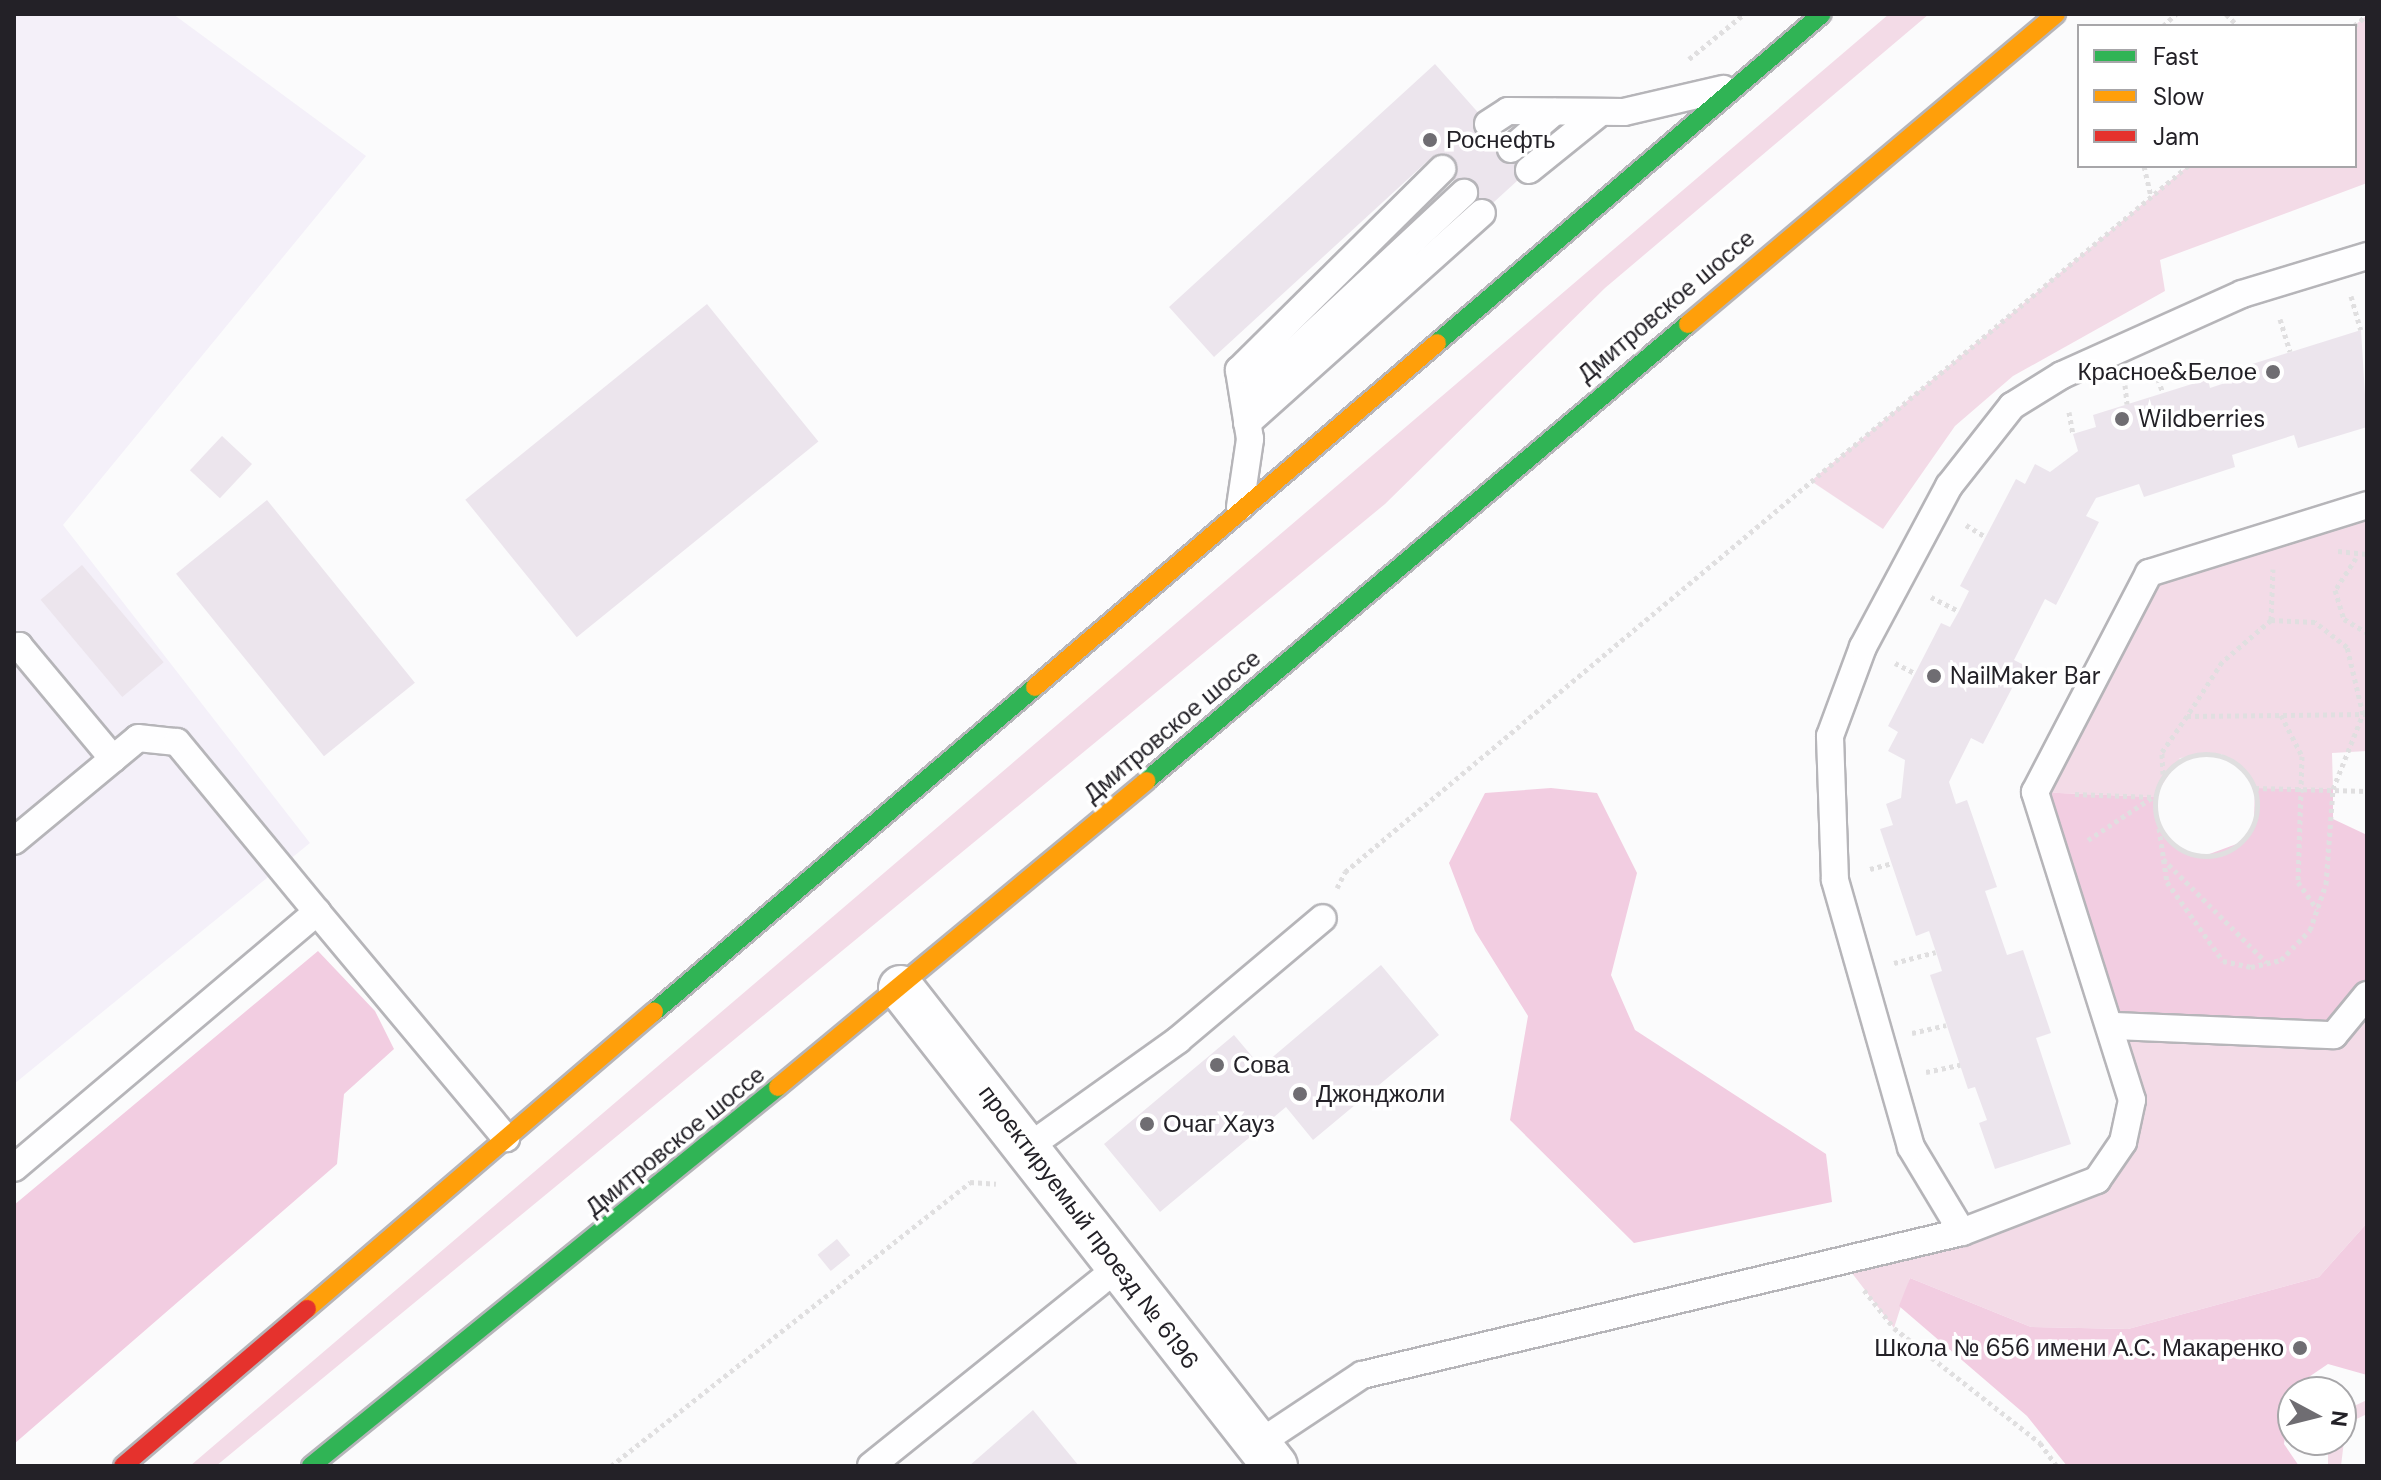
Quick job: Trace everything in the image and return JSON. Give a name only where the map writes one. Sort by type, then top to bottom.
[{"type":"main road","points":[[123,1466],[1240,507],[1822,14]]},
{"type":"main road","name":"Дмитровское шоссе","points":[[311,1466],[901,988],[2056,14]]},
{"type":"street","name":"проектируемый проезд № 6196","points":[[901,988],[1031,1145],[1266,1455]]},
{"type":"lane","points":[[1488,124],[1508,111],[1601,112],[1731,88]]},
{"type":"lane","points":[[1511,149],[1554,112]]},
{"type":"lane","points":[[1529,170],[1601,112]]},
{"type":"lane","points":[[1240,507],[1245,411],[1239,370],[1442,169]]},
{"type":"lane","points":[[1245,411],[1464,193]]},
{"type":"lane","points":[[1245,411],[1482,213]]},
{"type":"lane","points":[[1962,1232],[1911,1147],[1835,880],[1830,736],[1863,647],[1949,486],[2012,406],[2062,375],[2242,294],[2367,256]]},
{"type":"lane","points":[[1266,1455],[1362,1375],[1962,1232],[2097,1180],[2123,1142],[2132,1100],[2115,1026],[2035,792],[2149,573],[2367,505]]},
{"type":"lane","points":[[14,649],[19,646],[113,759]]},
{"type":"lane","points":[[14,841],[138,738],[177,742],[506,1138]]},
{"type":"lane","points":[[14,1168],[317,912]]},
{"type":"lane","points":[[1031,1145],[1178,1040],[1323,918]]},
{"type":"lane","points":[[2115,1026],[2334,1035],[2367,995]]},
{"type":"lane","points":[[871,1466],[1120,1266]]},
{"type":"path","points":[[2144,168],[2151,197]]},
{"type":"path","points":[[1323,918],[1345,872],[2186,168]]},
{"type":"path","points":[[2356,558],[2335,590],[2344,619],[2367,633]]},
{"type":"path","points":[[2271,620],[2315,622],[2347,647],[2365,714],[2333,789],[2317,909],[2310,930],[2281,960],[2267,963],[2223,961],[2167,882],[2154,797],[2163,774],[2162,752],[2222,662],[2271,620]]},
{"type":"path","points":[[2187,716],[2365,714]]},
{"type":"path","points":[[2281,715],[2302,756],[2305,789],[2298,882],[2317,909]]},
{"type":"path","points":[[2159,828],[2179,849],[2226,852],[2254,823],[2255,788],[2243,767],[2221,754],[2180,758],[2163,774]]},
{"type":"path","points":[[2255,788],[2367,791]]},
{"type":"path","points":[[2035,792],[2154,797]]},
{"type":"path","points":[[2058,860],[2154,797]]},
{"type":"path","points":[[2163,859],[2267,963]]},
{"type":"path","points":[[611,1466],[970,1182],[1009,1185]]},
{"type":"path","points":[[1842,1260],[1894,1328],[2040,1443],[2057,1466]]},
{"type":"shaded area","points":[[14,14],[173,14],[366,156],[63,525],[310,843],[14,1084]]},
{"type":"shaded area","points":[[1889,14],[1929,14],[1605,288],[1385,504],[216,1466],[190,1466]]},
{"type":"shaded area","points":[[2367,15],[2367,183],[2160,260],[2165,291],[2013,376],[1955,426],[1883,529],[1811,481],[2186,168],[2357,168],[2356,24]]},
{"type":"shaded area","points":[[2367,505],[2367,751],[2332,753],[2333,789],[2255,788],[2242,767],[2221,754],[2180,758],[2154,797],[2035,792],[2149,573]]},
{"type":"shaded area","points":[[1551,788],[1597,793],[1637,873],[1611,975],[1635,1030],[1826,1154],[1832,1202],[1634,1243],[1510,1120],[1528,1016],[1475,931],[1449,863],[1485,793]]},
{"type":"shaded area","points":[[2255,788],[2333,789],[2333,819],[2367,835],[2367,995],[2334,1035],[2115,1026],[2035,792],[2154,797],[2159,829],[2179,849],[2204,856],[2242,842],[2254,823]]},
{"type":"shaded area","points":[[318,951],[375,1011],[394,1049],[344,1094],[337,1164],[14,1444],[14,1205]]},
{"type":"shaded area","points":[[2367,995],[2367,1223],[2319,1277],[2128,1329],[2031,1327],[1910,1278],[1894,1328],[1842,1260],[2097,1180],[2123,1142],[2115,1026]]},
{"type":"shaded area","points":[[2367,1223],[2367,1375],[2328,1364],[2310,1376],[2277,1376],[2277,1456],[2292,1456],[2299,1466],[2067,1466],[2027,1416],[1899,1306],[1910,1278],[2031,1327],[2128,1329],[2319,1277]]},
{"type":"shaded area","points":[[2367,1400],[2367,1414],[2357,1419],[2357,1405]]},
{"type":"shaded area","points":[[2328,1456],[2342,1456],[2341,1466],[2328,1466]]},
{"type":"building","points":[[1435,64],[1529,170],[1482,213],[1432,157],[1214,357],[1169,307]]},
{"type":"building","points":[[707,304],[818,442],[577,637],[465,500]]},
{"type":"building","points":[[2361,330],[2367,427],[2298,448],[2294,435],[2232,455],[2235,467],[2144,497],[2139,484],[2096,498],[2086,516],[2099,522],[2056,605],[2045,599],[2014,660],[2024,665],[1983,744],[1971,738],[1949,782],[1956,804],[1967,800],[1997,887],[1985,891],[2007,955],[2023,950],[2051,1033],[2036,1038],[2071,1144],[1995,1169],[1979,1123],[1987,1120],[1975,1087],[1968,1089],[1930,975],[1942,971],[1929,931],[1916,936],[1880,829],[1893,825],[1886,804],[1901,798],[1905,760],[1888,751],[1898,732],[1888,726],[1941,623],[1950,627],[1959,611],[1969,591],[1960,586],[2016,479],[2025,484],[2035,464],[2050,472],[2078,451],[2073,434],[2096,427],[2093,415],[2208,379],[2210,388],[2249,375],[2246,366]]},
{"type":"building","points":[[222,436],[252,464],[220,498],[190,470]]},
{"type":"building","points":[[267,500],[415,683],[324,756],[176,574]]},
{"type":"building","points":[[82,565],[164,662],[122,697],[41,600]]},
{"type":"building","points":[[1381,965],[1439,1035],[1313,1140],[1286,1107],[1160,1212],[1104,1144],[1234,1035],[1261,1067]]},
{"type":"building","points":[[837,1239],[850,1255],[831,1271],[818,1255]]},
{"type":"building","points":[[1033,1410],[1079,1466],[969,1466]]},
{"type":"traffic: fast","points":[[1437,343],[1822,14]]},
{"type":"traffic: fast","points":[[1146,781],[1688,324]]},
{"type":"traffic: fast","points":[[654,1012],[1035,687]]},
{"type":"traffic: fast","points":[[311,1466],[778,1087]]},
{"type":"traffic: slow","points":[[1688,324],[2056,14]]},
{"type":"traffic: slow","points":[[1035,687],[1437,343]]},
{"type":"traffic: slow","points":[[778,1087],[1146,781]]},
{"type":"traffic: slow","points":[[307,1309],[654,1012]]},
{"type":"traffic: jam","points":[[123,1466],[307,1309]]},
{"type":"place","name":"Роснефть","points":[[1430,140]]},
{"type":"place","name":"Красное&Белое","points":[[2273,372]]},
{"type":"place","name":"Wildberries","points":[[2122,419]]},
{"type":"place","name":"NailMaker Bar","points":[[1934,676]]},
{"type":"place","name":"Сова","points":[[1217,1065]]},
{"type":"place","name":"Джонджоли","points":[[1300,1094]]},
{"type":"place","name":"Очаг Хауз","points":[[1147,1124]]},
{"type":"place","name":"Школа № 656 имени А.С. Макаренко","points":[[2300,1348]]}]
